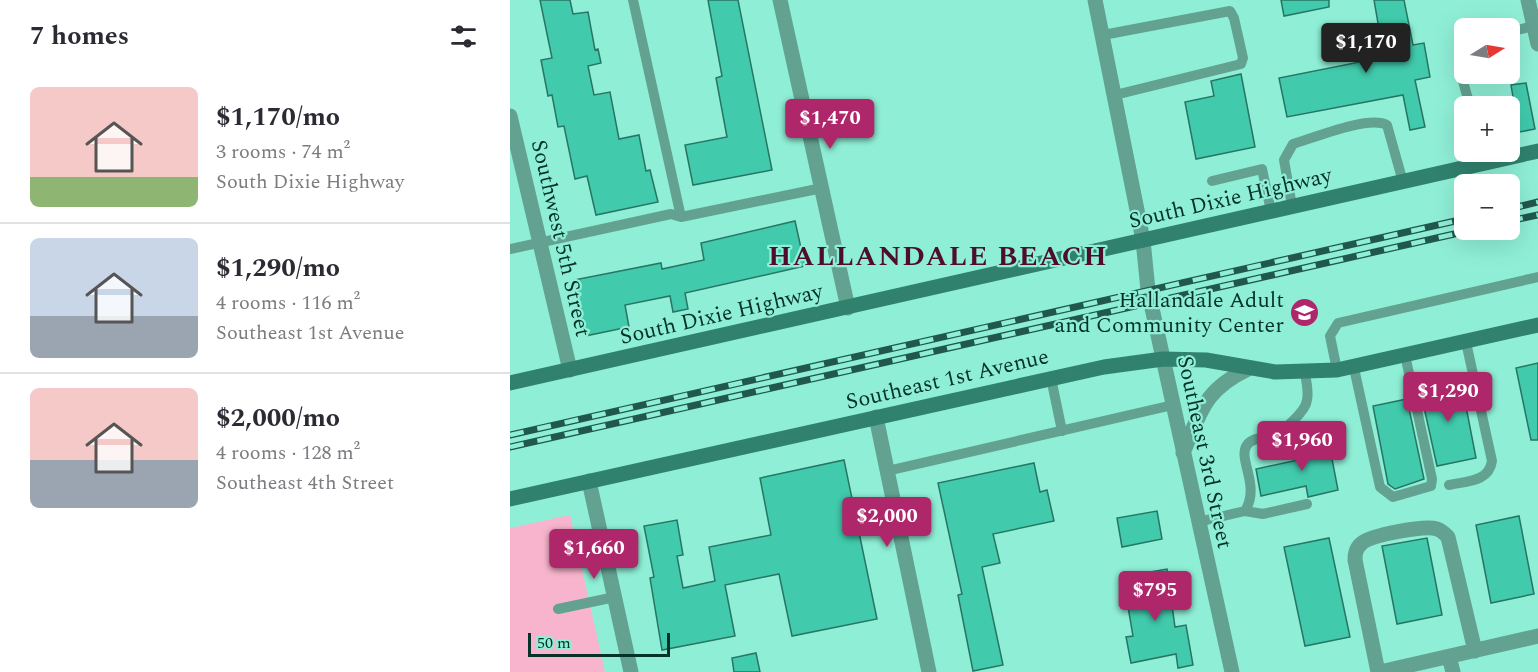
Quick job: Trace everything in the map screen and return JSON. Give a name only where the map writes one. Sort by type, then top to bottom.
[{"type":"main road","name":"South Dixie Highway","points":[[1520,153],[1538,151]]},
{"type":"main road","name":"South Dixie Highway","points":[[510,383],[1402,182],[1468,162]]},
{"type":"main road","name":"Southeast 1st Avenue","points":[[510,499],[1104,367],[1163,359],[1206,360],[1248,369],[1305,373],[1337,370],[1538,325]]},
{"type":"street","points":[[780,0],[848,308]]},
{"type":"street","name":"Southeast 3rd Street","points":[[1095,0],[1143,240],[1148,290],[1232,672]]},
{"type":"street","points":[[1528,0],[1538,44]]},
{"type":"street","name":"Southwest 5th Street","points":[[510,116],[570,370]]},
{"type":"street","points":[[1183,453],[1205,403],[1223,381],[1248,369]]},
{"type":"street","points":[[876,417],[929,672]]},
{"type":"street","points":[[589,481],[631,672]]},
{"type":"street","points":[[1475,651],[1448,537],[1439,529],[1428,528],[1384,536],[1365,541],[1356,550],[1355,560],[1379,672],[1451,664],[1475,651],[1538,636]]},
{"type":"lane","points":[[633,0],[681,217]]},
{"type":"lane","points":[[1103,35],[1230,11],[1234,18],[1241,48],[1241,64],[1115,94]]},
{"type":"lane","points":[[1520,29],[1534,26]]},
{"type":"lane","points":[[1292,206],[1284,160],[1293,144],[1365,123],[1382,122],[1387,125],[1402,182]]},
{"type":"lane","points":[[1212,181],[1262,169],[1271,211]]},
{"type":"lane","points":[[510,249],[671,214],[681,217],[822,188]]},
{"type":"lane","points":[[1337,370],[1330,336],[1338,323],[1538,277]]},
{"type":"lane","points":[[1449,485],[1484,477],[1490,470],[1492,461],[1466,342]]},
{"type":"lane","points":[[1354,368],[1380,487],[1393,497],[1427,489],[1431,486],[1432,479],[1405,356]]},
{"type":"lane","points":[[1245,511],[1252,494],[1244,454],[1246,445],[1253,440],[1275,435],[1305,408],[1308,400],[1305,373]]},
{"type":"lane","points":[[1051,378],[1062,431]]},
{"type":"lane","points":[[887,471],[1173,405]]},
{"type":"lane","points":[[1198,522],[1245,511],[1263,514],[1307,504]]},
{"type":"lane","points":[[558,609],[615,597]]},
{"type":"shaded area","points":[[570,515],[605,672],[510,672],[510,528]]},
{"type":"building","points":[[540,0],[570,0],[573,14],[588,12],[595,50],[598,49],[601,63],[588,66],[594,95],[610,92],[619,139],[639,135],[646,171],[650,170],[658,202],[596,215],[587,176],[575,179],[564,126],[558,127],[552,95],[548,96],[541,60],[552,58]]},
{"type":"building","points":[[708,0],[738,0],[772,170],[693,185],[685,145],[727,137],[716,78],[722,76]]},
{"type":"building","points":[[1281,0],[1329,0],[1329,7],[1284,16]]},
{"type":"building","points":[[1374,0],[1404,0],[1413,45],[1424,43],[1430,77],[1415,80],[1425,127],[1410,130],[1403,95],[1287,117],[1279,78],[1390,56],[1385,28],[1379,29]]},
{"type":"building","points":[[1241,74],[1255,147],[1196,159],[1185,102],[1214,96],[1211,81]]},
{"type":"building","points":[[1526,83],[1535,129],[1520,132],[1520,96],[1513,96],[1511,85]]},
{"type":"building","points":[[795,221],[805,266],[685,293],[688,309],[673,312],[670,296],[625,305],[629,327],[585,336],[574,280],[661,263],[662,269],[704,260],[701,243]]},
{"type":"building","points":[[1538,363],[1538,440],[1531,440],[1516,368]]},
{"type":"building","points":[[1461,381],[1476,458],[1437,466],[1420,389]]},
{"type":"building","points":[[1407,399],[1424,479],[1395,489],[1388,484],[1373,406]]},
{"type":"building","points":[[1328,438],[1338,490],[1308,497],[1306,486],[1261,496],[1256,469],[1303,459],[1300,444]]},
{"type":"building","points":[[844,460],[877,619],[792,636],[779,574],[725,585],[735,636],[662,650],[650,578],[654,577],[644,526],[677,520],[683,555],[677,556],[683,588],[715,581],[709,547],[771,535],[760,478]]},
{"type":"building","points":[[1034,463],[1040,492],[1047,490],[1054,521],[993,534],[1000,563],[982,567],[1003,665],[973,671],[958,595],[962,594],[938,483]]},
{"type":"building","points":[[1157,511],[1162,539],[1122,547],[1117,518]]},
{"type":"building","points":[[1519,516],[1534,594],[1491,603],[1476,525]]},
{"type":"building","points":[[1329,538],[1350,637],[1305,646],[1284,547]]},
{"type":"building","points":[[1427,538],[1442,615],[1397,624],[1382,546]]},
{"type":"building","points":[[1167,569],[1175,627],[1186,625],[1193,665],[1178,668],[1176,654],[1131,663],[1126,637],[1133,636],[1126,595],[1136,594],[1132,575]]},
{"type":"building","points":[[756,653],[760,672],[734,672],[732,658]]},
{"type":"railway","points":[[1520,206],[1538,202]]},
{"type":"railway","points":[[1520,219],[1538,215]]},
{"type":"railway","points":[[510,435],[1454,221]]},
{"type":"railway","points":[[510,447],[1454,234]]},
{"type":"place","name":"Hallandale Adult and Community Center","points":[[1305,312]]},
{"type":"district","name":"HALLANDALE BEACH","points":[[938,255]]}]
